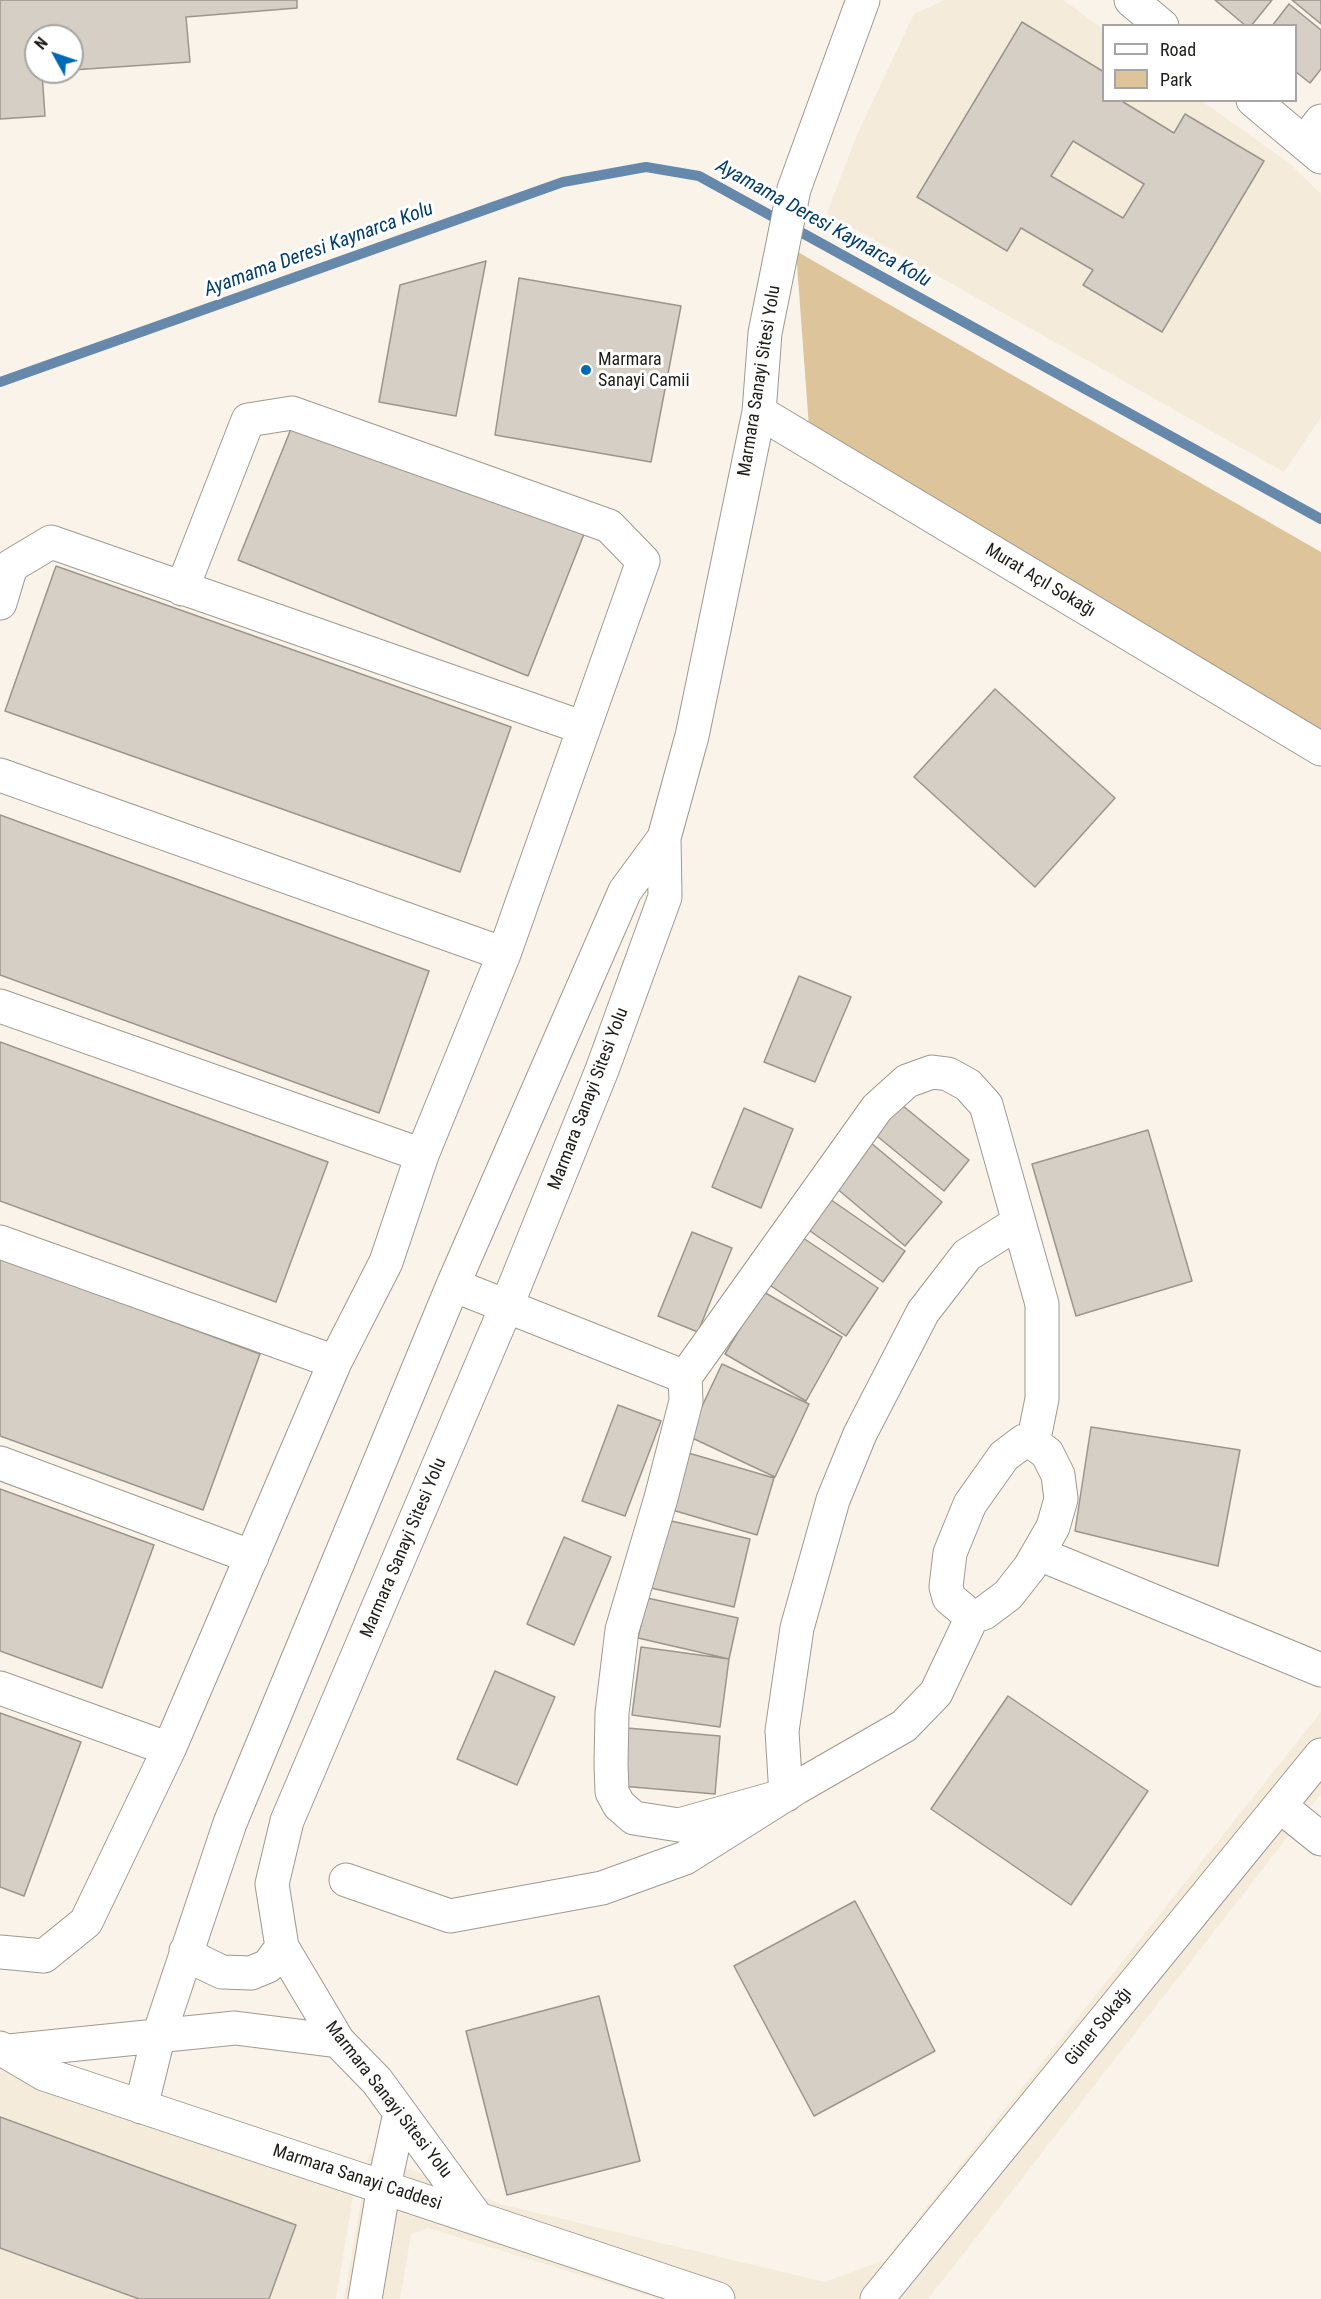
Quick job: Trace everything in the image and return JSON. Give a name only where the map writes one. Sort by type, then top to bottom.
[{"type":"street","name":"Marmara Sanayi Sitesi Yolu","points":[[477,2218],[376,2081],[338,2041],[282,1947],[272,1884],[288,1821],[507,1305],[602,1070],[665,897],[664,838],[692,736],[759,412],[765,333],[794,189],[863,0]]},
{"type":"street","points":[[1137,2],[1160,24]]},
{"type":"street","points":[[1256,102],[1316,140]]},
{"type":"street","name":"Murat Açıl Sokağı","points":[[759,412],[1321,749]]},
{"type":"street","points":[[0,1952],[44,1956],[86,1922],[169,1749],[335,1362],[386,1262],[422,1155],[504,954],[644,561],[609,526],[292,413],[248,420],[182,589]]},
{"type":"street","points":[[0,603],[11,566],[51,542],[584,728]]},
{"type":"street","points":[[0,775],[504,954]]},
{"type":"street","name":"Marmara Sanayi Sitesi Yolu","points":[[141,2107],[158,2038],[230,1823],[453,1285],[625,891],[664,838]]},
{"type":"street","points":[[0,1006],[422,1155]]},
{"type":"street","points":[[786,1795],[680,1825],[634,1818],[619,1805],[612,1792],[612,1713],[622,1630],[661,1498],[686,1401],[685,1377],[877,1108],[907,1081],[919,1075],[933,1072],[948,1074],[968,1085],[986,1105],[1042,1304],[1044,1331],[1042,1400],[1033,1443]]},
{"type":"street","points":[[786,1795],[782,1731],[797,1628],[833,1500],[860,1434],[923,1312],[967,1256],[1019,1222]]},
{"type":"street","points":[[0,1242],[335,1362]]},
{"type":"street","points":[[453,1285],[685,1377]]},
{"type":"street","points":[[346,1880],[450,1916],[602,1888],[685,1858],[786,1795],[904,1726],[936,1693],[972,1617],[984,1613],[1008,1594],[1043,1548],[1053,1527],[1061,1499],[1058,1475],[1047,1453],[1033,1443],[1024,1441],[1004,1456],[970,1504],[957,1532],[950,1553],[946,1587],[949,1599],[972,1617]]},
{"type":"street","points":[[0,1463],[252,1557]]},
{"type":"street","points":[[1043,1548],[1049,1558],[1321,1670]]},
{"type":"street","points":[[0,1688],[169,1749]]},
{"type":"street","name":"Güner Sokağı","points":[[877,2299],[1321,1755]]},
{"type":"street","points":[[1280,1806],[1321,1839]]},
{"type":"street","points":[[186,1950],[201,1962],[222,1972],[251,1973],[268,1966],[282,1947]]},
{"type":"street","points":[[5,2049],[158,2038],[235,2028],[338,2041]]},
{"type":"street","name":"Marmara Sanayi Caddesi","points":[[5,2049],[44,2074],[718,2299]]},
{"type":"street","points":[[365,2299],[384,2186],[400,2113]]},
{"type":"shaded area","points":[[945,0],[1063,0],[1102,28],[1102,102],[1203,102],[1290,164],[1321,194],[1321,417],[1284,472],[827,213],[856,137],[914,14]]},
{"type":"shaded area","points":[[1321,1712],[1321,1794],[928,2299],[659,2299],[428,2228],[411,2234],[400,2299],[344,2299],[369,2154],[504,2205],[824,2282],[885,2260]]},
{"type":"shaded area","points":[[0,2068],[354,2191],[336,2299],[0,2299]]},
{"type":"green space","points":[[796,251],[1321,552],[1321,730],[809,427]]},
{"type":"building","points":[[0,0],[297,0],[297,8],[186,17],[190,62],[84,69],[84,24],[24,24],[24,84],[43,84],[45,116],[0,119]]},
{"type":"building","points":[[1215,0],[1272,0],[1253,24],[1244,24]]},
{"type":"building","points":[[1292,0],[1321,0],[1321,24]]},
{"type":"building","points":[[1289,4],[1321,30],[1321,69],[1310,83],[1297,73],[1297,24],[1274,24]]},
{"type":"building","points":[[1022,22],[1102,71],[1102,102],[1123,102],[1174,133],[1185,114],[1264,161],[1162,332],[1083,285],[1093,270],[1021,228],[1007,251],[917,197]],"holes":[[[1073,141],[1144,184],[1123,218],[1051,176]]]},
{"type":"building","points":[[486,261],[456,416],[379,402],[400,285]]},
{"type":"building","name":"Marmara Sanayi Camii","points":[[519,278],[681,306],[651,462],[495,435]]},
{"type":"building","points":[[295,419],[584,534],[528,676],[238,560]]},
{"type":"building","points":[[56,566],[511,727],[460,872],[5,711]]},
{"type":"building","points":[[995,689],[1115,798],[1035,887],[914,777]]},
{"type":"building","points":[[0,815],[429,971],[379,1113],[0,975]]},
{"type":"building","points":[[799,976],[851,997],[815,1082],[764,1062]]},
{"type":"building","points":[[0,1042],[328,1162],[276,1302],[0,1201]]},
{"type":"building","points":[[897,1101],[969,1160],[944,1191],[872,1132]]},
{"type":"building","points":[[744,1108],[793,1129],[761,1208],[712,1187]]},
{"type":"building","points":[[1148,1130],[1192,1281],[1076,1316],[1032,1164]]},
{"type":"building","points":[[871,1143],[942,1202],[905,1246],[835,1187]]},
{"type":"building","points":[[824,1195],[905,1251],[883,1282],[803,1226]]},
{"type":"building","points":[[692,1232],[732,1248],[698,1332],[658,1316]]},
{"type":"building","points":[[797,1234],[878,1288],[846,1336],[765,1282]]},
{"type":"building","points":[[0,1258],[260,1354],[203,1510],[0,1436]]},
{"type":"building","points":[[762,1291],[842,1337],[806,1401],[725,1354]]},
{"type":"building","points":[[722,1364],[809,1404],[775,1477],[688,1436]]},
{"type":"building","points":[[618,1405],[661,1421],[625,1516],[582,1501]]},
{"type":"building","points":[[1091,1427],[1240,1450],[1218,1566],[1075,1531]]},
{"type":"building","points":[[685,1452],[774,1478],[757,1535],[669,1509]]},
{"type":"building","points":[[0,1489],[154,1545],[102,1688],[0,1651]]},
{"type":"building","points":[[667,1520],[750,1539],[734,1607],[651,1588]]},
{"type":"building","points":[[564,1537],[611,1557],[574,1645],[527,1624]]},
{"type":"building","points":[[647,1598],[738,1618],[729,1659],[638,1638]]},
{"type":"building","points":[[641,1647],[729,1659],[720,1727],[632,1715]]},
{"type":"building","points":[[495,1671],[555,1697],[517,1785],[457,1759]]},
{"type":"building","points":[[1008,1696],[1148,1791],[1071,1905],[931,1809]]},
{"type":"building","points":[[0,1713],[81,1742],[24,1896],[0,1887]]},
{"type":"building","points":[[627,1728],[720,1736],[715,1794],[621,1786]]},
{"type":"building","points":[[855,1901],[935,2051],[814,2116],[734,1966]]},
{"type":"building","points":[[599,1996],[640,2161],[507,2195],[466,2031]]},
{"type":"building","points":[[0,2117],[296,2225],[269,2299],[139,2299],[0,2248]]},
{"type":"waterway","name":"Ayamama Deresi Kaynarca Kolu","points":[[0,382],[563,182],[646,167],[699,176],[1321,519]]},
{"type":"place","name":"Marmara Sanayi Camii","points":[[586,370]]}]
